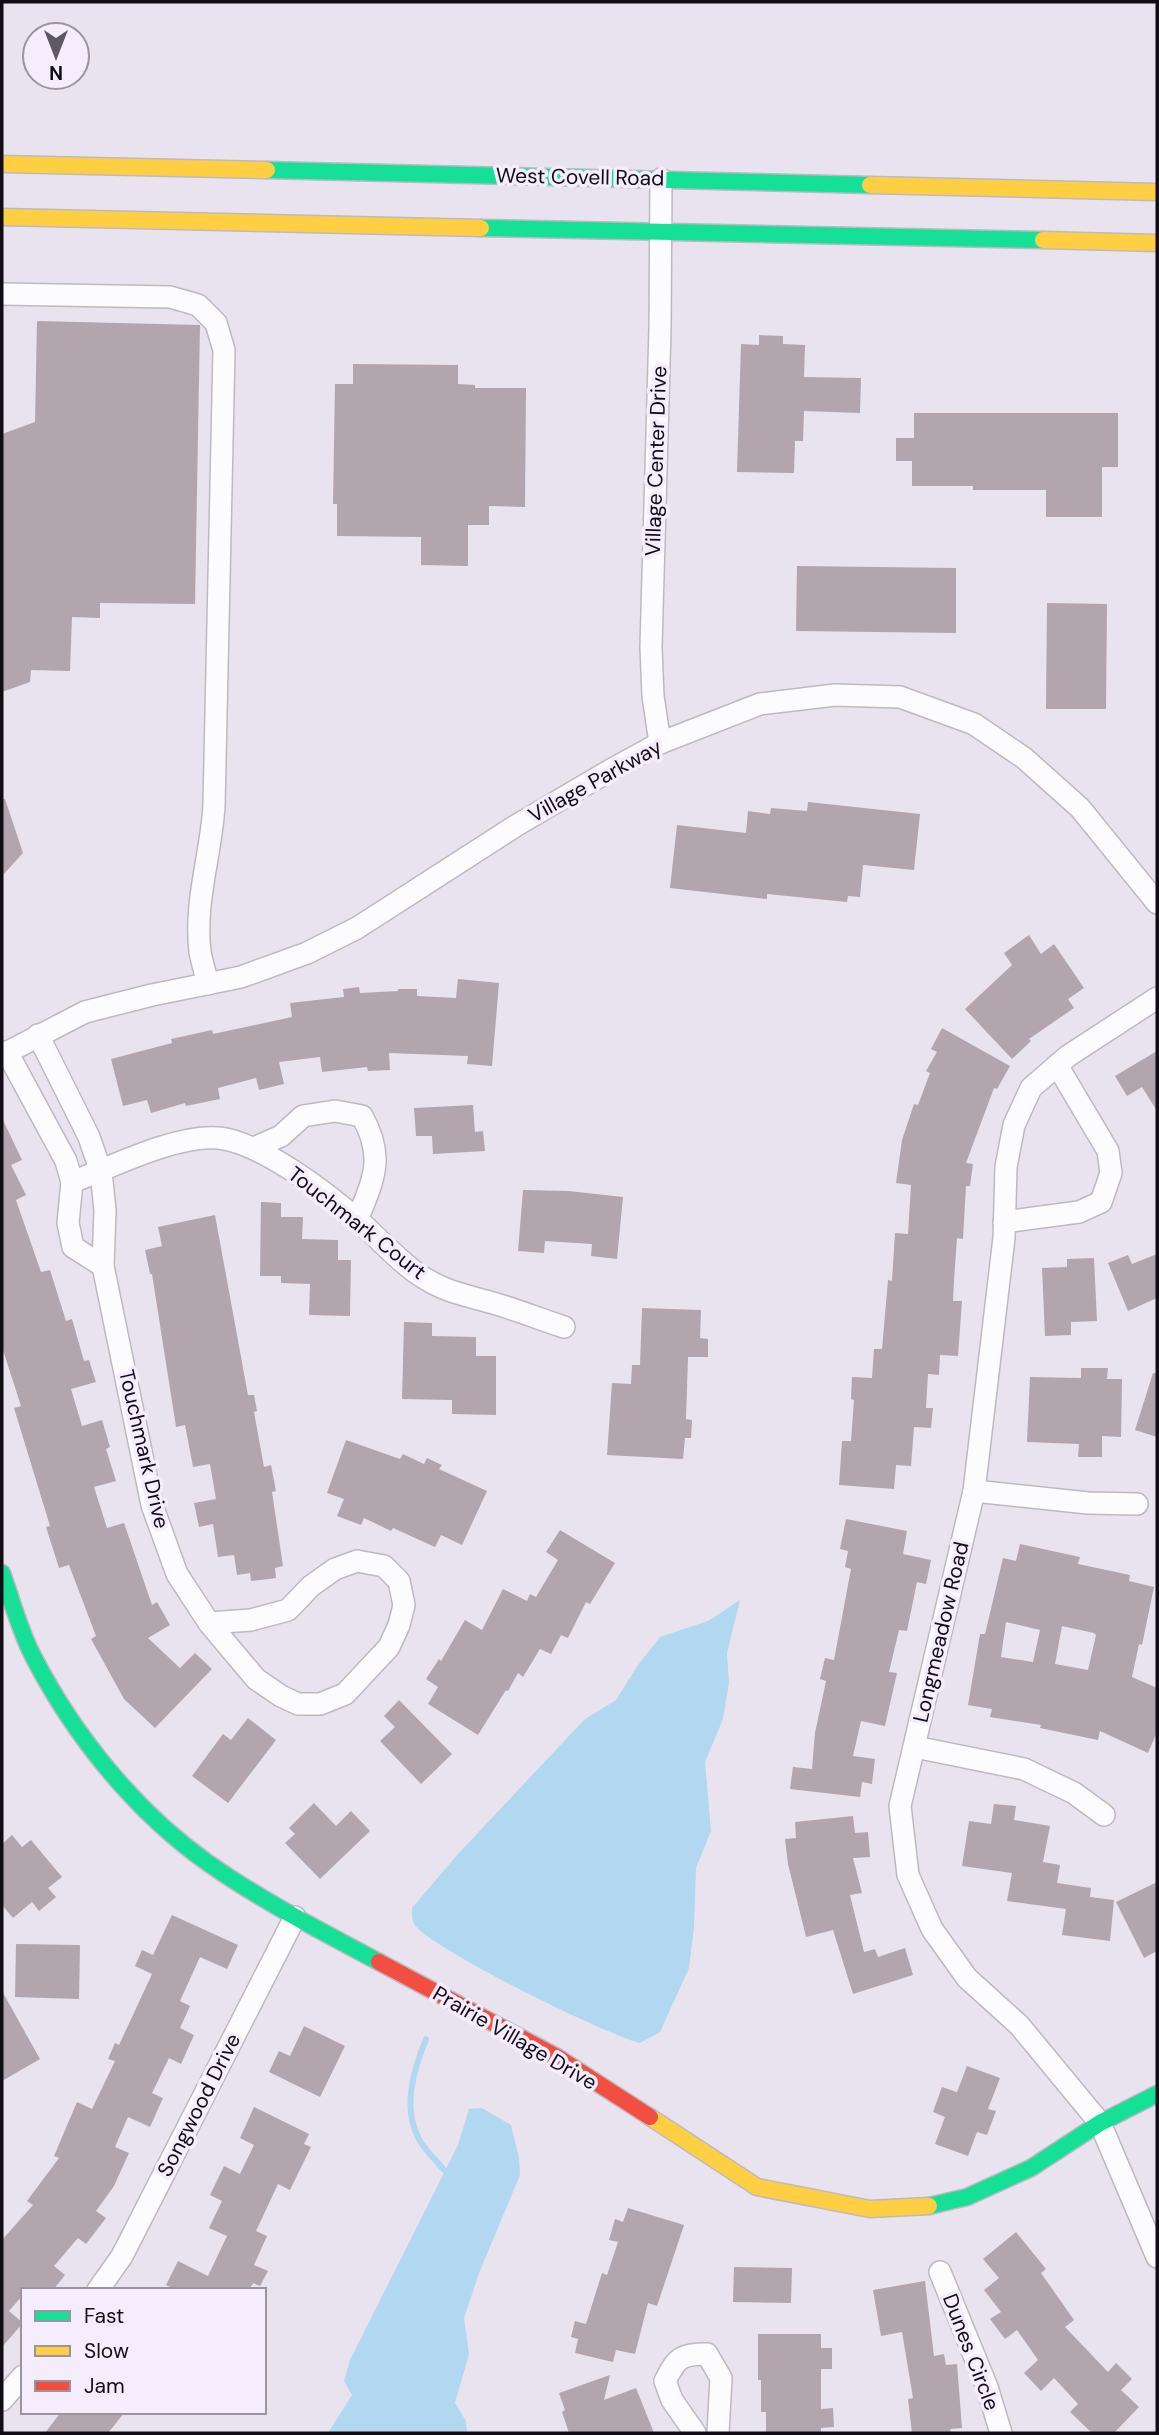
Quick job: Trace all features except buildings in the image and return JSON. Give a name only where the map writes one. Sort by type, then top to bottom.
[{"type":"street","name":"West Covell Road","points":[[2,164],[1157,192]]},
{"type":"street","name":"Village Center Drive","points":[[660,743],[653,696],[651,648],[660,328],[661,179]]},
{"type":"street","points":[[2,217],[1157,243]]},
{"type":"street","points":[[2,294],[170,297],[198,305],[216,323],[224,350],[214,806],[200,911],[200,952],[208,984]]},
{"type":"street","name":"Village Parkway","points":[[4,1053],[85,1012],[241,977],[296,957],[357,928],[517,825],[660,743],[760,704],[835,695],[900,697],[974,724],[1024,758],[1080,808],[1157,903]]},
{"type":"street","name":"Longmeadow Road","points":[[1157,998],[1057,1065],[1031,1088],[1014,1125],[1006,1167],[1004,1222],[974,1491],[900,1806],[908,1875],[932,1929],[967,1978],[1019,2025],[1100,2123],[1157,2256]]},
{"type":"street","name":"Touchmark Drive","points":[[38,1035],[82,1124],[101,1172],[105,1210],[103,1266],[152,1505],[177,1574],[209,1623],[256,1679],[298,1704],[320,1704],[345,1694],[389,1647],[400,1625],[404,1605],[400,1581],[384,1566],[357,1561],[335,1569],[310,1586],[288,1610],[251,1620],[209,1623]]},
{"type":"street","points":[[4,1053],[66,1161],[72,1182],[68,1223],[73,1247],[103,1266]]},
{"type":"street","points":[[1004,1222],[1079,1212],[1101,1202],[1111,1173],[1108,1151],[1057,1065]]},
{"type":"street","points":[[254,1148],[281,1136],[303,1116],[335,1111],[362,1116],[372,1133],[377,1161],[370,1190],[357,1220]]},
{"type":"street","points":[[54,1138],[82,1124]]},
{"type":"street","name":"Touchmark Court","points":[[72,1182],[145,1153],[189,1141],[219,1138],[254,1148],[288,1168],[357,1220],[414,1271],[446,1291],[493,1303],[564,1327]]},
{"type":"street","points":[[974,1491],[1088,1503],[1137,1504]]},
{"type":"street","name":"Prairie Village Drive","points":[[2,1573],[33,1656],[65,1710],[110,1772],[159,1823],[208,1863],[295,1917],[556,2057],[757,2187],[870,2209],[925,2207],[967,2197],[1031,2168],[1100,2123],[1157,2094]]},
{"type":"street","points":[[915,1747],[1024,1769],[1074,1793],[1104,1815]]},
{"type":"street","name":"Songwood Drive","points":[[99,2288],[128,2245],[295,1917]]},
{"type":"street","name":"Dunes Circle","points":[[940,2272],[987,2387],[1001,2433]]},
{"type":"street","points":[[695,2433],[672,2400],[665,2381],[676,2360],[690,2354],[707,2354],[720,2378],[718,2433]]},
{"type":"street","points":[[2,2400],[21,2378]]},
{"type":"water","points":[[740,1600],[727,1653],[729,1683],[723,1719],[705,1762],[711,1831],[696,1868],[694,1927],[689,1968],[660,2032],[640,2043],[621,2037],[483,1970],[427,1936],[414,1924],[412,1908],[458,1854],[584,1720],[616,1700],[660,1637],[708,1621]]},
{"type":"water","points":[[482,2108],[511,2125],[520,2175],[479,2273],[464,2318],[469,2354],[455,2403],[466,2421],[467,2433],[328,2433],[352,2395],[344,2381],[350,2360],[458,2145],[469,2109]]},
{"type":"waterway","points":[[426,2039],[414,2074],[411,2111],[419,2140],[444,2170]]},
{"type":"traffic: fast","points":[[267,170],[870,185]]},
{"type":"traffic: fast","points":[[481,228],[1043,240]]},
{"type":"traffic: fast","points":[[2,1573],[24,1638],[50,1687],[88,1744],[132,1797],[182,1843],[228,1877],[379,1962]]},
{"type":"traffic: fast","points":[[929,2206],[967,2197],[1031,2168],[1100,2123],[1157,2094]]},
{"type":"traffic: slow","points":[[2,164],[267,170]]},
{"type":"traffic: slow","points":[[870,185],[1157,192]]},
{"type":"traffic: slow","points":[[2,217],[481,228]]},
{"type":"traffic: slow","points":[[1043,240],[1157,243]]},
{"type":"traffic: slow","points":[[650,2117],[757,2187],[870,2209],[929,2206]]},
{"type":"traffic: jam","points":[[379,1962],[557,2057],[650,2117]]}]
